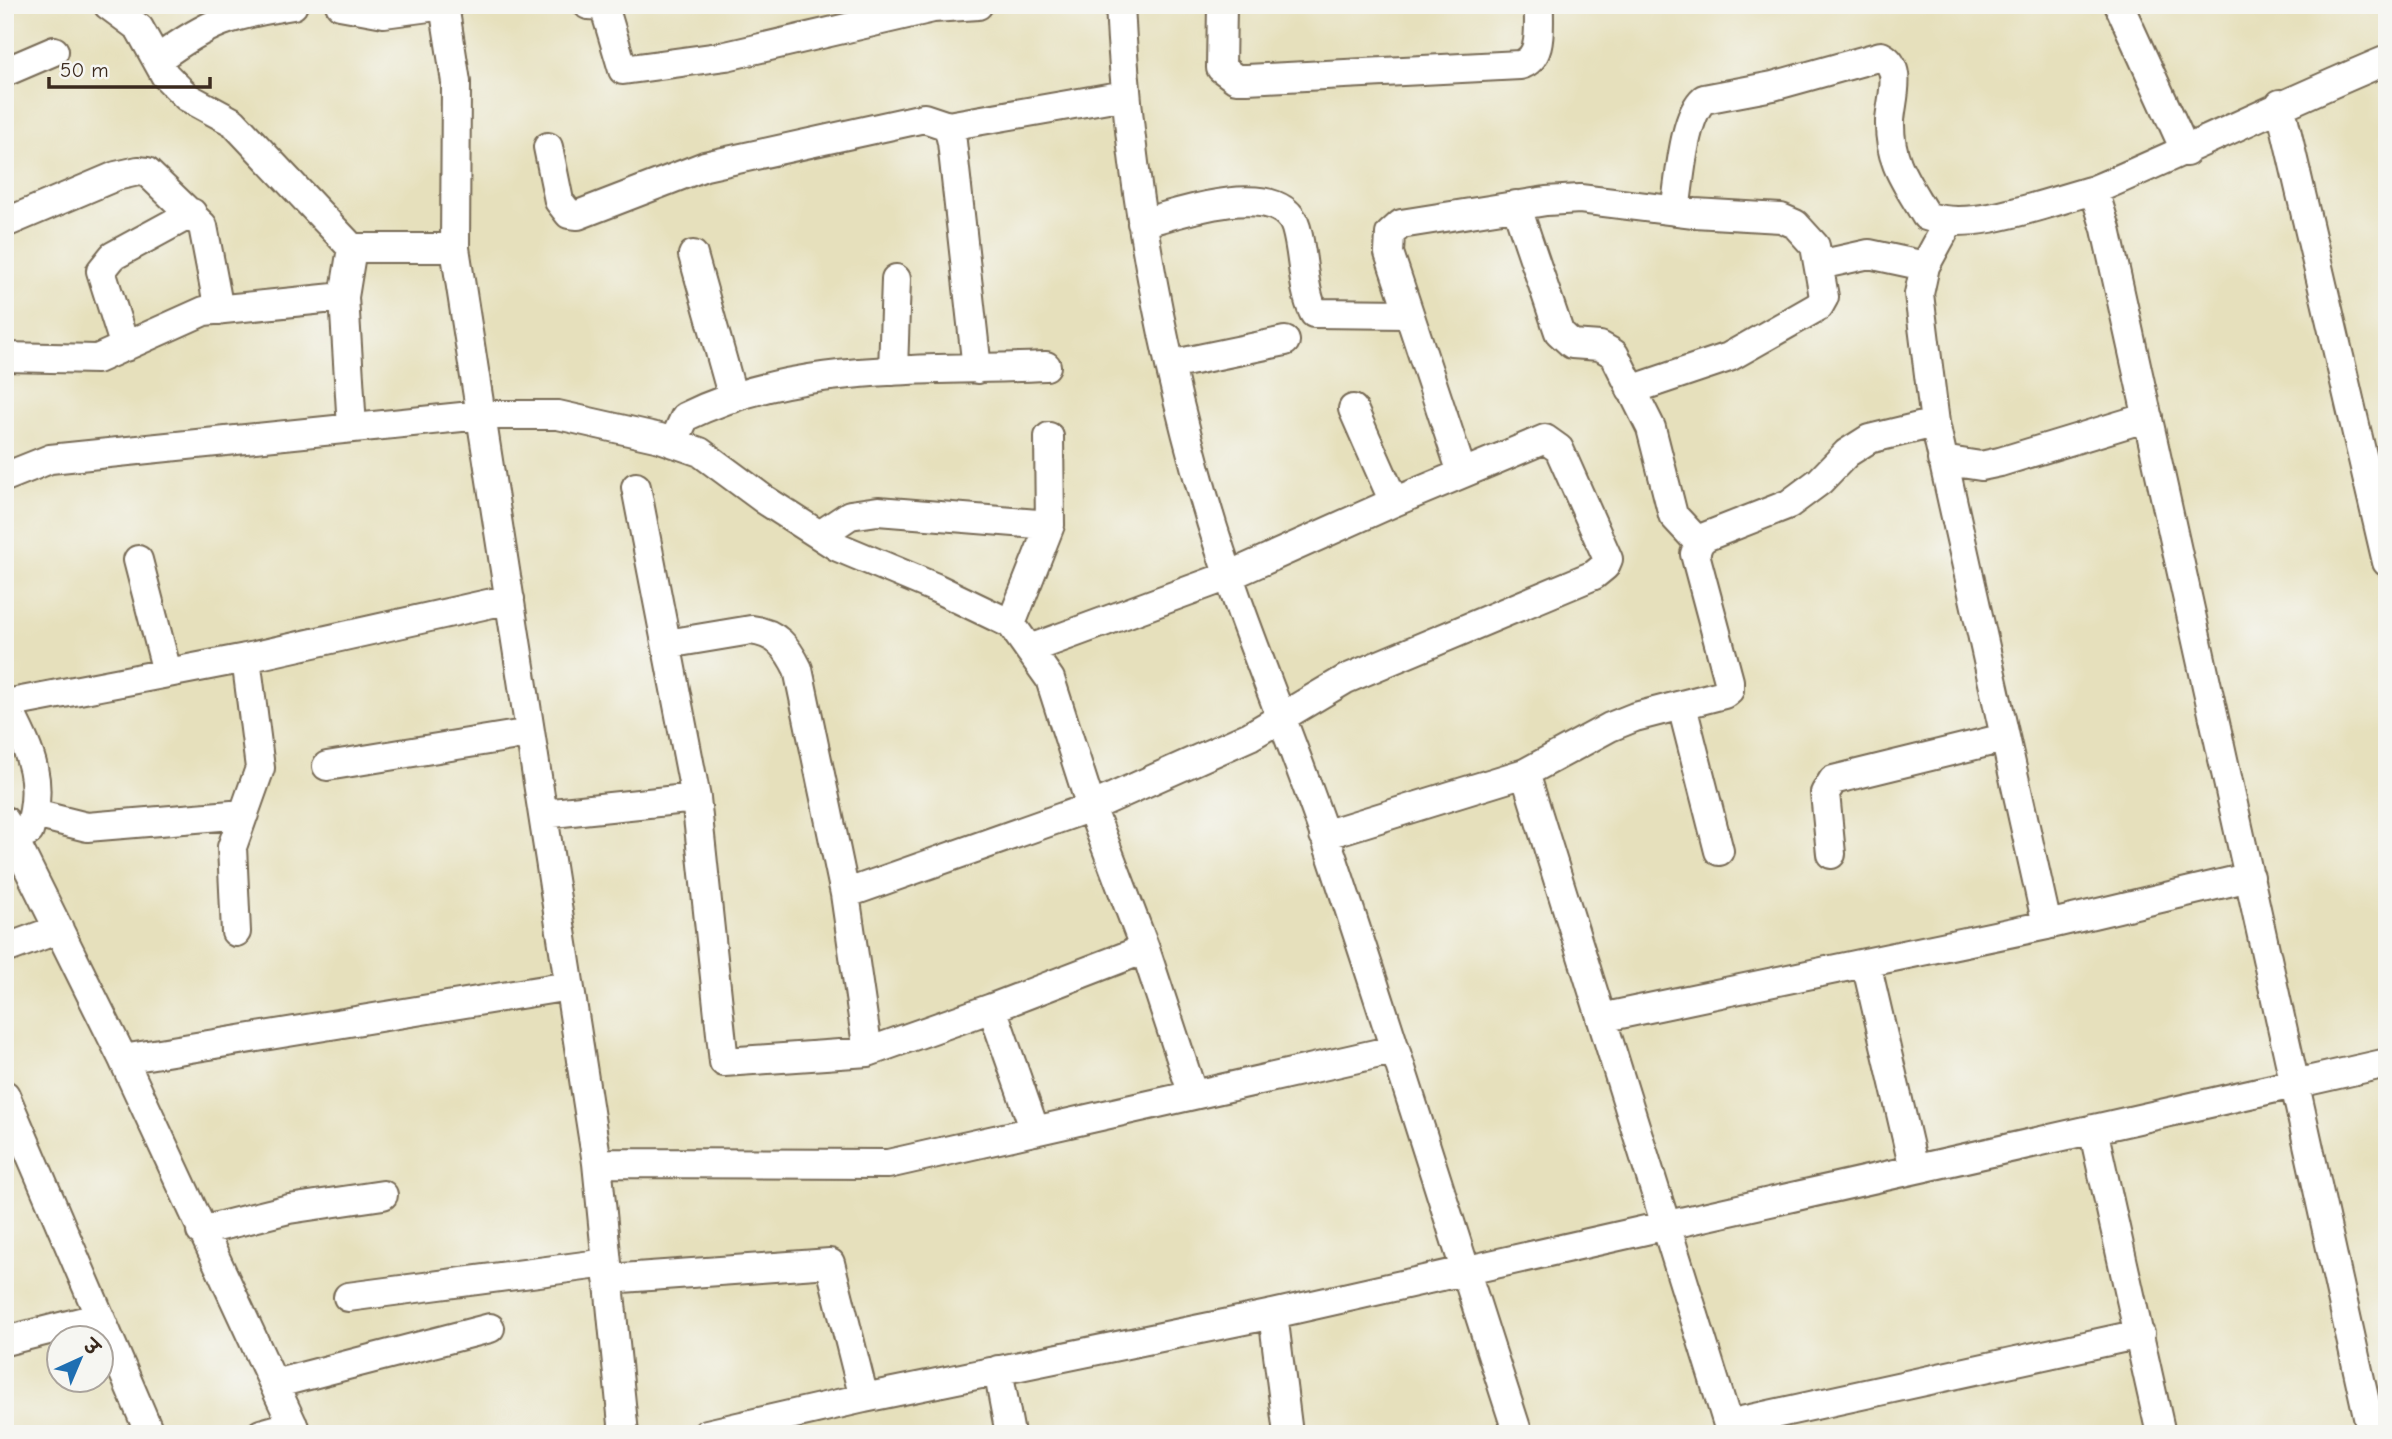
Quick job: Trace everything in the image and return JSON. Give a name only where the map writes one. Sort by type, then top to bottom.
[{"type":"street","points":[[108,5],[143,17],[165,75],[187,97],[233,122],[352,248],[455,248]]},
{"type":"street","points":[[158,59],[195,31],[221,20],[293,5]]},
{"type":"street","points":[[340,5],[384,13],[444,5],[456,82],[455,248],[597,1163],[624,1434]]},
{"type":"street","points":[[589,5],[604,6],[623,70],[726,56],[933,8],[978,5]]},
{"type":"street","points":[[1120,5],[1125,95],[1142,223],[1170,365],[1205,502],[1324,835],[1518,1434]]},
{"type":"street","points":[[1222,5],[1220,68],[1236,79],[1520,65],[1531,60],[1537,49],[1539,5]]},
{"type":"street","points":[[2119,5],[2186,152]]},
{"type":"street","points":[[5,72],[54,51]]},
{"type":"street","points":[[1675,210],[1691,121],[1697,105],[1704,99],[1773,86],[1881,56],[1888,59],[1895,71],[1890,121],[1891,151],[1895,164],[1926,216],[1950,222],[1996,216],[2094,190],[2186,152],[2280,104],[2387,60]]},
{"type":"street","points":[[548,147],[559,201],[569,214],[578,215],[705,166],[924,118],[947,126],[1125,95]]},
{"type":"street","points":[[2280,104],[2387,562]]},
{"type":"street","points":[[947,126],[952,142],[977,369]]},
{"type":"street","points":[[5,223],[116,176],[138,171],[147,172],[204,226],[219,310]]},
{"type":"street","points":[[2094,190],[2148,418],[2372,1434]]},
{"type":"street","points":[[1462,473],[1389,253],[1388,243],[1395,227],[1413,220],[1580,199],[1781,218],[1807,233],[1815,246],[1824,297],[1813,310],[1729,357],[1632,390]]},
{"type":"street","points":[[1142,223],[1216,204],[1251,202],[1274,205],[1286,212],[1296,228],[1314,313],[1408,314]]},
{"type":"street","points":[[1516,205],[1559,332],[1572,344],[1609,349],[1622,366],[1651,428],[1673,516],[1699,543]]},
{"type":"street","points":[[125,346],[101,271],[113,256],[191,213]]},
{"type":"street","points":[[1950,222],[1925,266],[1919,294],[1941,460],[2046,925]]},
{"type":"street","points":[[352,248],[344,297],[352,428]]},
{"type":"street","points":[[1819,265],[1869,254],[1925,266]]},
{"type":"street","points":[[693,255],[733,398]]},
{"type":"street","points":[[893,371],[896,279]]},
{"type":"street","points":[[6,354],[97,359],[204,312],[344,297]]},
{"type":"street","points":[[1170,365],[1285,341]]},
{"type":"street","points":[[673,443],[685,416],[733,398],[824,375],[1046,366]]},
{"type":"street","points":[[1353,409],[1394,502]]},
{"type":"street","points":[[5,477],[50,459],[481,415],[558,415],[700,452],[838,547],[936,588],[1011,624],[1050,679],[1091,807],[1145,949],[1193,1095]]},
{"type":"street","points":[[1941,460],[1960,465],[1990,464],[2148,418]]},
{"type":"street","points":[[1324,835],[1524,773],[1610,727],[1635,717],[1717,697],[1730,686],[1695,554],[1699,543],[1705,537],[1789,504],[1820,481],[1847,453],[1869,439],[1936,423]]},
{"type":"street","points":[[1011,624],[1050,524],[1049,438]]},
{"type":"street","points":[[845,894],[1091,807],[1250,736],[1346,679],[1594,575],[1605,566],[1605,552],[1555,443],[1545,439],[1394,502],[1231,575],[1030,649]]},
{"type":"street","points":[[636,486],[696,798],[724,1062],[868,1052],[1145,949]]},
{"type":"street","points":[[820,535],[850,515],[878,511],[1050,524]]},
{"type":"street","points":[[138,560],[167,672]]},
{"type":"street","points":[[22,854],[35,814],[37,792],[33,759],[6,703],[246,658],[510,599]]},
{"type":"street","points":[[667,644],[751,629],[763,631],[786,646],[802,681],[845,894],[868,1052]]},
{"type":"street","points":[[236,932],[232,847],[260,768],[246,658]]},
{"type":"street","points":[[1682,706],[1719,851]]},
{"type":"street","points":[[327,766],[530,733]]},
{"type":"street","points":[[1831,854],[1825,793],[1833,780],[2004,738]]},
{"type":"street","points":[[1524,773],[1730,1429],[2140,1334]]},
{"type":"street","points":[[543,814],[696,798]]},
{"type":"street","points":[[35,814],[87,827],[244,814]]},
{"type":"street","points":[[5,821],[124,1059],[201,1231],[295,1429],[261,1434]]},
{"type":"street","points":[[1601,1018],[2046,925],[2250,877]]},
{"type":"street","points":[[5,949],[60,929]]},
{"type":"street","points":[[1866,963],[1914,1169]]},
{"type":"street","points":[[124,1059],[569,986]]},
{"type":"street","points":[[992,1008],[1035,1131]]},
{"type":"street","points":[[597,1163],[888,1164],[1393,1050]]},
{"type":"street","points":[[707,1434],[864,1398],[1273,1314],[2387,1063]]},
{"type":"street","points":[[9,1112],[150,1434]]},
{"type":"street","points":[[2093,1129],[2161,1434]]},
{"type":"street","points":[[201,1231],[289,1209],[383,1195]]},
{"type":"street","points":[[348,1297],[607,1271],[830,1264],[864,1398]]},
{"type":"street","points":[[1273,1314],[1288,1434]]},
{"type":"street","points":[[5,1341],[100,1317]]},
{"type":"street","points":[[274,1384],[490,1328]]},
{"type":"street","points":[[998,1370],[1010,1434]]}]
